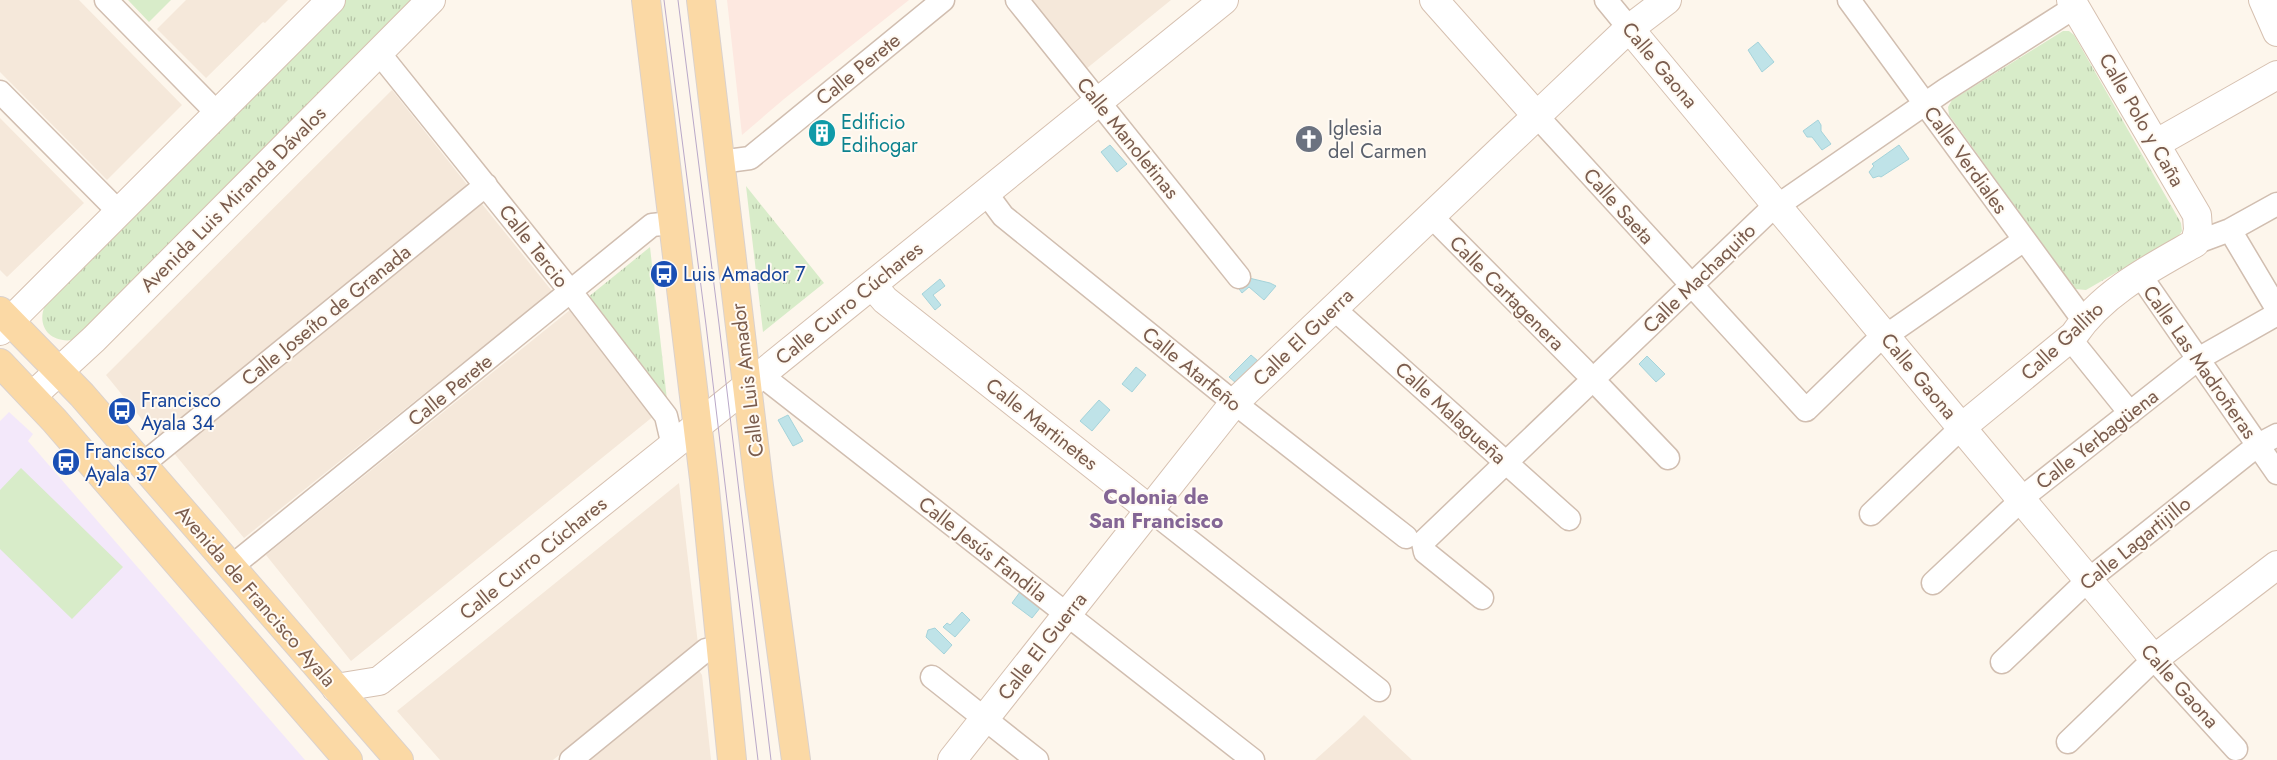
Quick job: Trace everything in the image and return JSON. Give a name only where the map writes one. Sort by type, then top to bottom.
[{"type":"main road","points":[[646,0],[697,427],[732,760]]},
{"type":"main road","name":"Calle Luis Amador","points":[[701,0],[720,162],[754,380],[796,760]]},
{"type":"main road","name":"Avenida de Francisco Ayala","points":[[3,321],[58,371],[143,464],[400,760]]},
{"type":"main road","name":"Avenida de Francisco Ayala","points":[[0,363],[32,396],[348,760]]},
{"type":"street","points":[[106,0],[218,114]]},
{"type":"street","points":[[3,321],[119,212],[331,0]]},
{"type":"street","name":"Avenida Luis Miranda Dávalos","points":[[32,396],[94,339],[431,0]]},
{"type":"street","name":"Calle Perete","points":[[720,162],[750,158],[943,0]]},
{"type":"street","name":"Calle Manoletinas","points":[[1017,0],[1239,277]]},
{"type":"street","name":"Calle Curro Cúchares","points":[[336,688],[379,681],[986,193],[1106,109],[1224,0]]},
{"type":"street","name":"Calle Saeta","points":[[1434,0],[1536,115],[1806,410],[1874,344],[1886,336]]},
{"type":"street","name":"Calle Gaona","points":[[1606,0],[2154,659],[2236,749]]},
{"type":"street","name":"Calle El Guerra","points":[[952,760],[1234,403],[1629,28],[1668,0]]},
{"type":"street","name":"Calle Verdiales","points":[[1849,0],[2024,240],[2130,413]]},
{"type":"street","points":[[2263,0],[2277,32]]},
{"type":"street","name":"Calle Machaquito","points":[[1482,598],[1425,552],[1423,542],[1777,205],[2074,3]]},
{"type":"street","name":"Calle Polo y Caña","points":[[2074,3],[2157,142],[2197,215],[2198,230],[2195,243]]},
{"type":"street","name":"Calle Tercio","points":[[379,53],[571,292],[666,416],[672,446]]},
{"type":"street","points":[[2157,142],[2277,74]]},
{"type":"street","points":[[0,92],[119,212]]},
{"type":"street","name":"Calle Joseíto de Granada","points":[[143,464],[486,185]]},
{"type":"street","name":"Calle Atarfeño","points":[[986,193],[1004,216],[1234,403],[1406,537]]},
{"type":"street","name":"Calle Gallito","points":[[1871,514],[1962,427],[2074,335],[2080,333],[2101,304],[2140,274],[2195,243],[2230,230],[2277,204]]},
{"type":"street","name":"Calle Cartagenera","points":[[1430,215],[1584,370]]},
{"type":"street","name":"Calle Perete","points":[[231,567],[652,225],[672,223]]},
{"type":"street","points":[[2230,230],[2277,309]]},
{"type":"street","points":[[1886,336],[2024,240]]},
{"type":"street","name":"Calle Las Madroñeras","points":[[2140,274],[2277,473]]},
{"type":"street","name":"Calle Martinetes","points":[[872,285],[885,300],[1379,690]]},
{"type":"street","name":"Calle Malagueña","points":[[1333,308],[1569,519]]},
{"type":"street","name":"Calle Yerbagüena","points":[[1933,583],[2021,499],[2198,359],[2277,314]]},
{"type":"street","name":"Calle Jesús Fandila","points":[[754,380],[1067,614],[1253,760]]},
{"type":"street","points":[[1601,388],[1668,458]]},
{"type":"street","name":"Calle Lagartijillo","points":[[2002,662],[2088,580],[2258,446],[2277,434]]},
{"type":"street","points":[[2068,742],[2154,659],[2277,565]]},
{"type":"street","points":[[571,760],[706,650],[721,648]]},
{"type":"street","name":"Calle El Guerra","points":[[932,677],[1037,760]]},
{"type":"street","points":[[367,723],[379,681]]},
{"type":"shaded area","points":[[0,0],[79,0],[182,105],[107,180],[0,72]]},
{"type":"shaded area","points":[[186,0],[288,0],[206,78],[157,29]]},
{"type":"shaded area","points":[[727,0],[909,0],[784,99],[742,135]]},
{"type":"shaded area","points":[[1029,0],[1171,0],[1086,69]]},
{"type":"shaded area","points":[[392,90],[469,187],[158,439],[106,375]]},
{"type":"shaded area","points":[[0,118],[84,203],[7,277],[0,270]]},
{"type":"shaded area","points":[[482,204],[552,291],[244,538],[173,452]]},
{"type":"shaded area","points":[[570,310],[655,415],[351,661],[266,555]]},
{"type":"shaded area","points":[[9,412],[33,434],[28,441],[305,760],[0,760],[0,421]]},
{"type":"shaded area","points":[[679,483],[698,644],[553,760],[440,760],[397,711]]},
{"type":"shaded area","points":[[698,669],[702,675],[711,760],[585,760]]},
{"type":"shaded area","points":[[1364,715],[1412,760],[1315,760],[1354,725]]},
{"type":"green space","points":[[128,0],[171,0],[149,22]]},
{"type":"green space","points":[[346,0],[418,0],[78,339],[57,339],[50,335],[45,329],[43,313],[52,295]]},
{"type":"green space","points":[[2063,31],[2069,31],[2074,35],[2181,223],[2182,231],[2178,237],[2086,290],[2075,289],[1949,115],[1948,107],[1952,100]]},
{"type":"green space","points":[[746,186],[824,283],[763,332]]},
{"type":"green space","points":[[650,247],[667,400],[587,298]]},
{"type":"green space","points":[[21,468],[123,567],[72,619],[0,549],[0,490]]},
{"type":"water","points":[[1758,42],[1774,62],[1762,72],[1748,50]]},
{"type":"water","points":[[1818,120],[1821,125],[1821,131],[1831,144],[1822,150],[1812,137],[1807,137],[1803,131]]},
{"type":"water","points":[[1110,145],[1127,164],[1117,172],[1101,152]]},
{"type":"water","points":[[1899,145],[1909,159],[1881,177],[1873,178],[1869,172],[1874,166],[1872,164]]},
{"type":"water","points":[[1249,278],[1276,286],[1264,300],[1249,287],[1242,293],[1237,286]]},
{"type":"water","points":[[940,279],[945,286],[933,295],[941,305],[935,310],[922,294]]},
{"type":"water","points":[[1251,355],[1258,361],[1236,383],[1229,377]]},
{"type":"water","points":[[1647,356],[1665,374],[1656,382],[1639,364]]},
{"type":"water","points":[[1136,367],[1146,375],[1132,392],[1122,384]]},
{"type":"water","points":[[1099,400],[1110,410],[1092,431],[1080,421]]},
{"type":"water","points":[[788,415],[803,441],[793,446],[778,420]]},
{"type":"water","points":[[1020,592],[1040,608],[1032,618],[1012,603]]},
{"type":"water","points":[[962,612],[970,620],[955,637],[943,627],[947,623],[950,625]]},
{"type":"water","points":[[935,628],[952,645],[944,654],[926,637],[928,630]]},
{"type":"tram line","points":[[664,0],[706,325],[758,760]]},
{"type":"tram line","points":[[678,0],[771,760]]},
{"type":"place","name":"Edificio Edihogar","points":[[822,133]]},
{"type":"place","name":"Iglesia del Carmen","points":[[1309,139]]},
{"type":"place","name":"Luis Amador 7","points":[[664,274]]},
{"type":"place","name":"Francisco Ayala 34","points":[[122,411]]},
{"type":"place","name":"Francisco Ayala 37","points":[[66,462]]},
{"type":"district","name":"Colonia de San Francisco","points":[[1156,509]]}]
